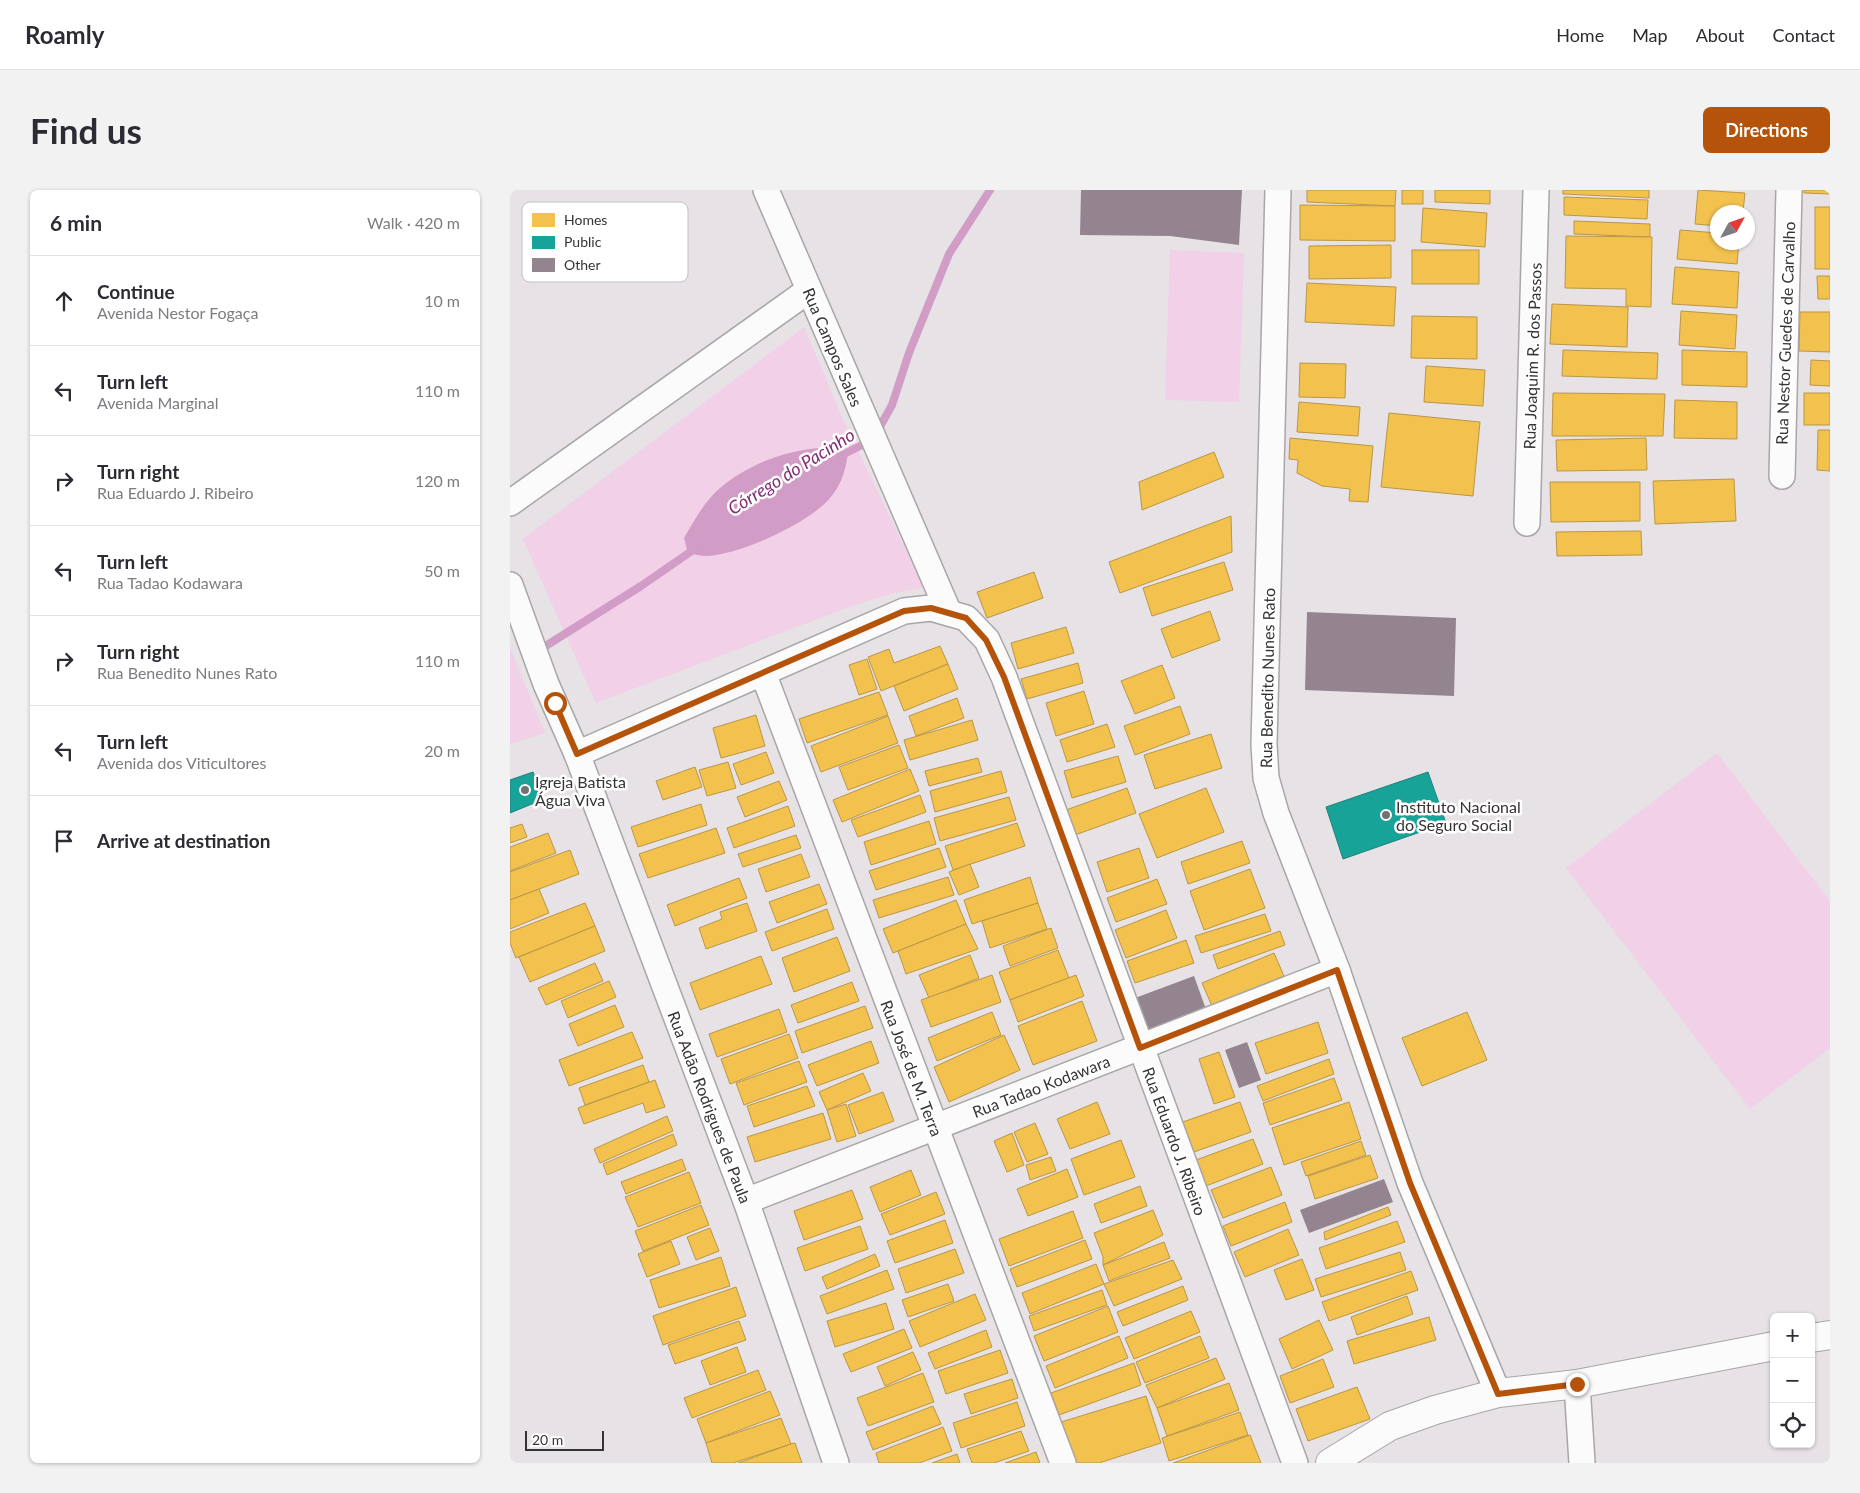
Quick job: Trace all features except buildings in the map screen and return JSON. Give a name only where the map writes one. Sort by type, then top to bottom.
[{"type":"main road","points":[[1815,1337],[1830,1335]]},
{"type":"main road","points":[[1330,1463],[1390,1426],[1436,1410],[1498,1394],[1577,1384],[1770,1347]]},
{"type":"street","name":"Rua Campos Sales","points":[[766,190],[949,613]]},
{"type":"street","name":"Rua Benedito Nunes Rato","points":[[1278,190],[1264,744],[1266,778],[1276,813],[1337,970],[1410,1183],[1498,1394]]},
{"type":"street","name":"Rua Joaquim R. dos Passos","points":[[1527,522],[1536,190]]},
{"type":"street","name":"Rua Nestor Guedes de Carvalho","points":[[1782,476],[1789,190]]},
{"type":"street","points":[[510,503],[809,290]]},
{"type":"street","name":"Rua Adão Rodrigues de Paula","points":[[510,585],[540,667],[577,754],[746,1201],[836,1463]]},
{"type":"street","name":"Rua Eduardo J. Ribeiro","points":[[577,754],[904,611],[931,608],[966,618],[986,640],[1004,677],[1295,1463]]},
{"type":"street","name":"Rua José de M. Terra","points":[[763,673],[1063,1463]]},
{"type":"street","name":"Rua Tadao Kodawara","points":[[746,1201],[1337,970]]},
{"type":"street","points":[[1577,1384],[1582,1463]]},
{"type":"shaded area","points":[[1170,250],[1244,253],[1239,402],[1165,400]]},
{"type":"shaded area","points":[[804,327],[842,417],[924,588],[894,593],[852,606],[596,703],[523,539]]},
{"type":"shaded area","points":[[510,648],[545,733],[510,744]]},
{"type":"shaded area","points":[[1717,753],[1830,901],[1830,1048],[1750,1109],[1566,868]]},
{"type":"water","points":[[819,448],[848,452],[845,470],[840,482],[834,493],[820,508],[791,527],[755,544],[707,556],[688,553],[684,538],[704,505],[720,488],[742,472],[766,461],[793,452]]},
{"type":"waterway","name":"Córrego do Pacinho","points":[[877,432],[892,405],[909,353],[949,254],[990,190]]},
{"type":"waterway","name":"Córrego do Pacinho","points":[[840,456],[870,441]]},
{"type":"waterway","name":"Córrego do Pacinho","points":[[544,647],[641,586],[696,548]]},
{"type":"place","name":"Igreja Batista Água Viva","points":[[525,790]]},
{"type":"place","name":"Instituto Nacional do Seguro Social","points":[[1386,815]]},
{"type":"route","points":[[555,703],[577,754],[904,611],[931,608],[966,618],[986,640],[1004,677],[1140,1048],[1337,970],[1410,1183],[1498,1394],[1577,1384]]}]
